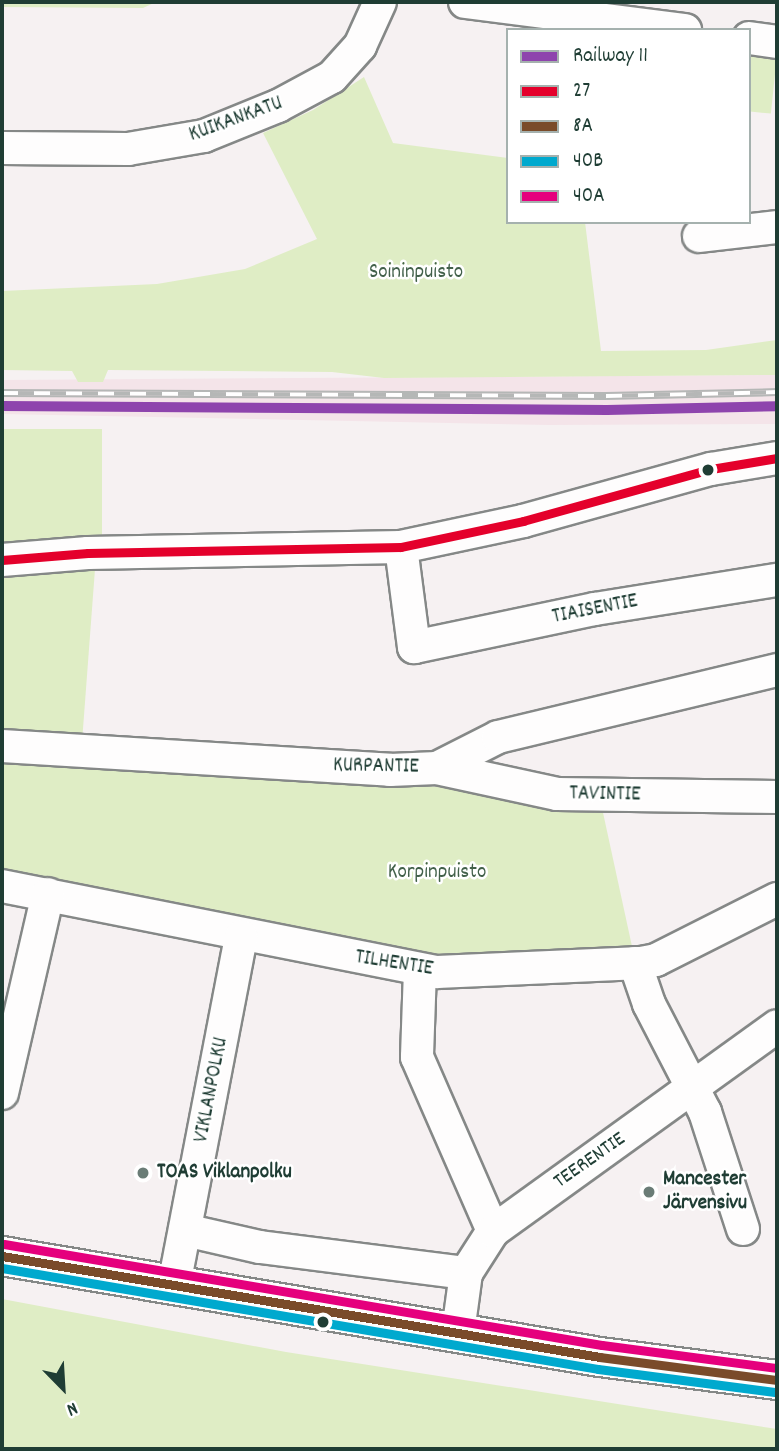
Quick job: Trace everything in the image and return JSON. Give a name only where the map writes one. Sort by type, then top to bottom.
[{"type":"main road","points":[[2,1256],[600,1357],[777,1380]]},
{"type":"street","name":"KUIKANKATU","points":[[2,148],[128,149],[204,136],[278,106],[332,77],[360,46],[380,2]]},
{"type":"street","points":[[465,2],[669,28]]},
{"type":"street","points":[[751,38],[777,42]]},
{"type":"street","points":[[699,236],[777,227]]},
{"type":"street","points":[[2,560],[89,553],[401,547],[523,521],[711,469],[777,458]]},
{"type":"street","name":"TIAISENTIE","points":[[401,547],[414,647],[595,609],[777,580]]},
{"type":"street","name":"KURPANTIE","points":[[2,746],[390,770],[437,768],[498,737],[777,670]]},
{"type":"street","name":"TAVINTIE","points":[[437,768],[557,794],[777,797]]},
{"type":"street","name":"TILHENTIE","points":[[2,886],[420,970],[635,963],[656,960],[777,899]]},
{"type":"street","points":[[2,1093],[48,894]]},
{"type":"street","name":"VIKLANPOLKU","points":[[174,1285],[241,936]]},
{"type":"street","points":[[635,963],[649,1004],[694,1087],[723,1156],[743,1229]]},
{"type":"street","points":[[420,970],[417,1057],[493,1231]]},
{"type":"street","name":"TEERENTIE","points":[[458,1332],[466,1273],[493,1231],[777,1026]]},
{"type":"street","points":[[186,1230],[260,1247],[466,1273]]},
{"type":"shaded area","points":[[777,375],[777,424],[549,425],[2,414],[2,380]]},
{"type":"green space","points":[[2,2],[156,2],[143,8],[2,7]]},
{"type":"green space","points":[[751,54],[777,57],[771,114],[751,112]]},
{"type":"green space","name":"Soininpuisto","points":[[364,77],[393,143],[506,158],[506,224],[585,224],[601,351],[706,350],[777,340],[777,375],[384,378],[332,372],[108,370],[103,382],[78,382],[72,371],[2,370],[2,291],[157,284],[245,269],[317,239],[263,133],[313,110]]},
{"type":"green space","points":[[2,429],[102,429],[102,548],[2,548]]},
{"type":"green space","points":[[95,569],[82,742],[2,739],[2,577],[22,570]]},
{"type":"green space","name":"Korpinpuisto","points":[[2,759],[422,785],[602,808],[633,951],[433,959],[2,873]]},
{"type":"green space","points":[[2,1299],[286,1352],[777,1429],[777,1449],[2,1449]]},
{"type":"railway","points":[[2,393],[606,396],[777,392]]},
{"type":"rail line","name":"11","points":[[2,406],[607,410],[777,406]]},
{"type":"transit line","name":"27","points":[[2,560],[88,553],[401,547],[523,521],[711,469],[777,458]]},
{"type":"transit line","name":"40A","points":[[4,1244],[602,1345],[777,1368]]},
{"type":"transit line","name":"8A","points":[[2,1256],[600,1357],[777,1380]]},
{"type":"transit line","name":"40B","points":[[2,1268],[598,1369],[775,1392]]},
{"type":"place","name":"TOAS Viklanpolku","points":[[143,1173]]},
{"type":"place","name":"Mancester Järvensivu","points":[[649,1192]]}]
